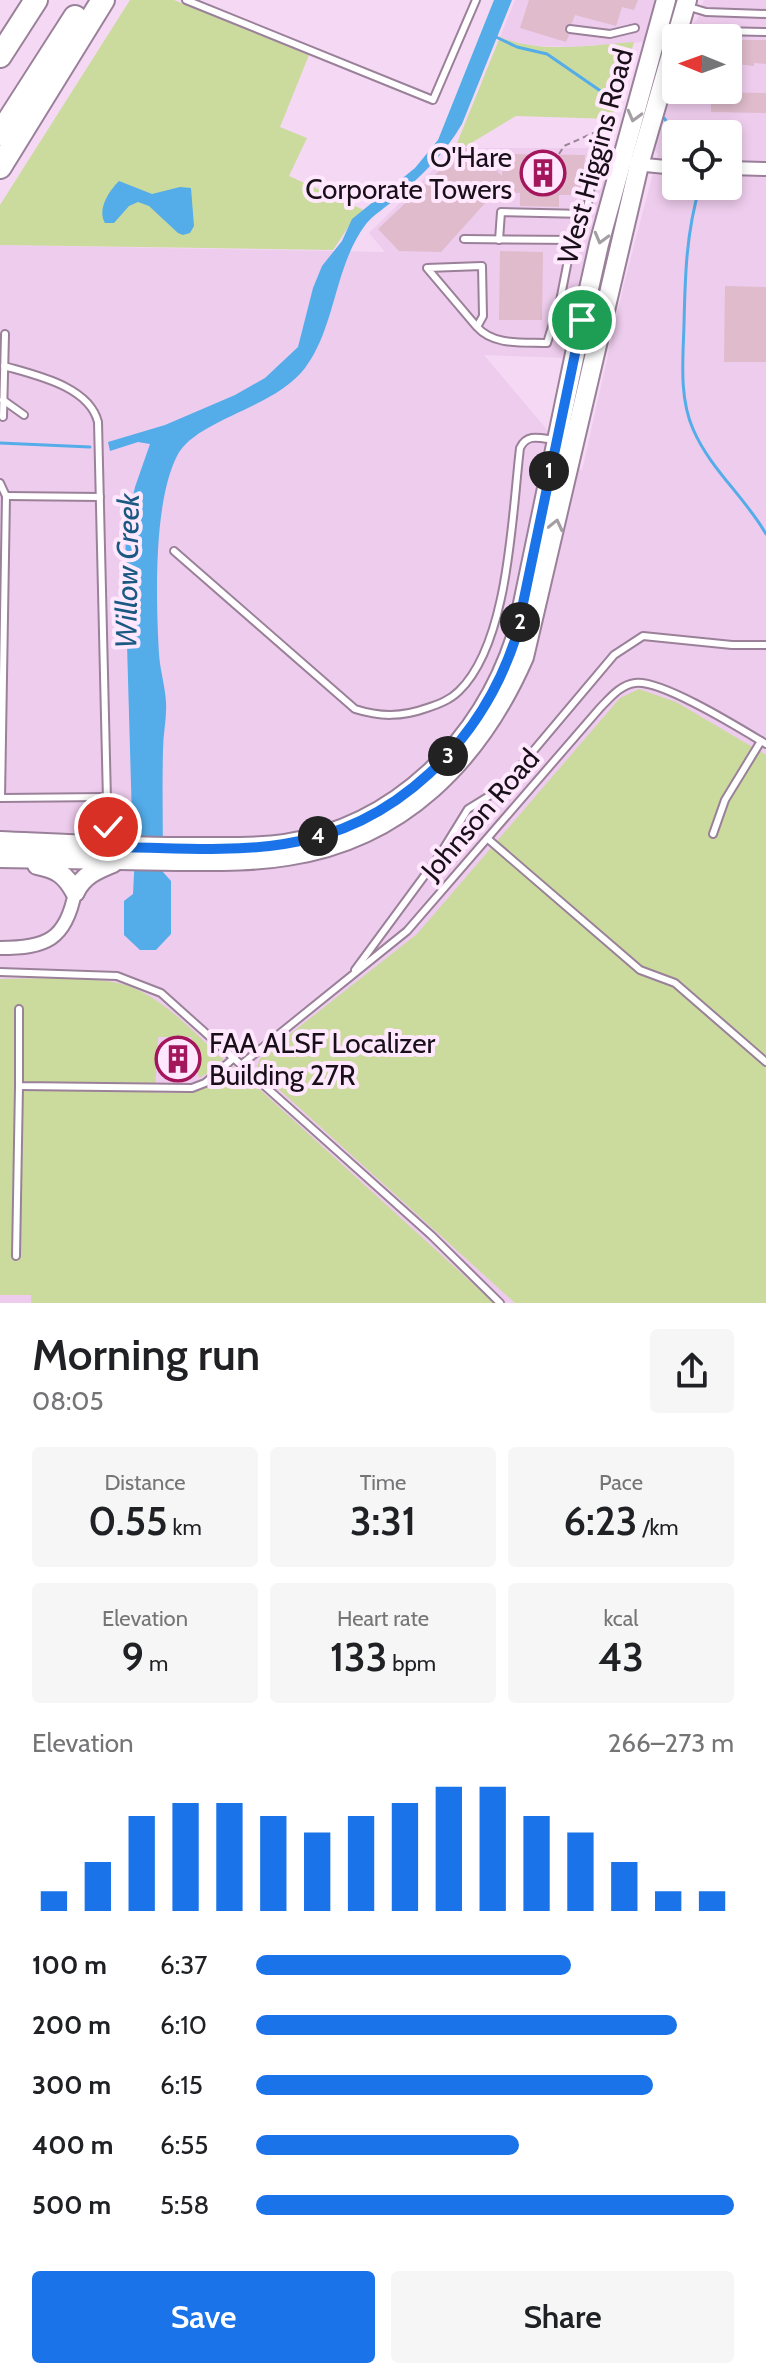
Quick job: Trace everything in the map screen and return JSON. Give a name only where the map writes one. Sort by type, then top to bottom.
[{"type":"highway","points":[[0,56],[36,0]]},
{"type":"highway","points":[[0,134],[86,0]]},
{"type":"highway","points":[[0,167],[103,0]]},
{"type":"main road","name":"West Higgins Road","points":[[164,854],[237,861],[289,856],[350,838],[401,812],[444,779],[485,731],[511,686],[532,628],[601,319],[630,164],[666,0]]},
{"type":"main road","name":"West Higgins Road","points":[[164,854],[288,844],[346,826],[400,798],[435,770],[479,717],[507,665],[523,608],[555,441],[599,244],[686,3]]},
{"type":"main road","points":[[2,853],[164,854]]},
{"type":"main road","points":[[2,853],[59,871],[67,877],[75,892]]},
{"type":"main road","points":[[75,892],[91,872],[125,854]]},
{"type":"street","points":[[630,164],[662,167]]},
{"type":"street","points":[[742,168],[766,169]]},
{"type":"street","points":[[0,948],[24,948],[45,943],[61,932],[72,911],[75,892]]},
{"type":"lane","points":[[186,0],[433,100],[476,0]]},
{"type":"lane","points":[[686,3],[706,12],[766,14]]},
{"type":"lane","points":[[570,29],[610,34],[635,28]]},
{"type":"lane","points":[[742,31],[766,32]]},
{"type":"lane","points":[[464,239],[577,240],[596,155]]},
{"type":"lane","points":[[499,240],[501,212],[585,214]]},
{"type":"lane","points":[[477,327],[483,316],[482,266],[427,268],[457,303],[477,327],[484,335],[496,340],[547,343],[560,301],[569,255]]},
{"type":"lane","points":[[3,417],[5,334]]},
{"type":"lane","points":[[4,366],[79,394],[95,413],[107,797],[125,854]]},
{"type":"lane","points":[[3,400],[24,415]]},
{"type":"lane","points":[[174,551],[355,709],[373,715],[396,716],[420,711],[443,703],[460,691],[474,672],[485,650],[504,579],[514,517],[520,448],[531,437],[555,441]]},
{"type":"lane","points":[[0,483],[6,496],[1,798],[107,797]]},
{"type":"lane","points":[[6,496],[100,497]]},
{"type":"lane","points":[[351,976],[439,856],[468,809],[502,788],[614,655],[643,636],[732,645],[766,645]]},
{"type":"lane","name":"Johnson Road","points":[[242,1064],[407,931],[600,708],[622,687],[638,682],[672,692],[764,743]]},
{"type":"lane","points":[[713,834],[725,800],[764,743]]},
{"type":"lane","points":[[488,839],[640,970],[675,983],[766,1062]]},
{"type":"lane","points":[[0,972],[117,976],[161,993],[431,1235],[500,1303]]},
{"type":"lane","points":[[16,1256],[19,1009]]},
{"type":"lane","points":[[19,1086],[192,1088],[205,1083],[235,1057]]},
{"type":"path","points":[[559,154],[564,146],[617,122],[596,155]]},
{"type":"shaded area","points":[[515,0],[658,0],[646,42],[567,47],[520,45],[500,37]]},
{"type":"shaded area","points":[[704,0],[766,0],[766,1303],[0,1303],[0,245],[385,252],[369,233],[455,148],[615,148],[566,358],[484,355],[582,471],[624,284],[658,154],[653,148],[666,104],[742,104],[742,24],[692,24],[697,20]]},
{"type":"green space","points":[[130,0],[174,0],[309,55],[280,127],[307,138],[289,176],[364,210],[355,217],[333,250],[0,245],[0,205]]},
{"type":"green space","points":[[500,37],[549,47],[634,42],[612,119],[516,116],[463,148],[455,148]]},
{"type":"green space","points":[[639,689],[676,702],[766,755],[766,1303],[515,1303],[257,1067],[261,1057],[417,934],[620,698]]},
{"type":"green space","points":[[67,978],[118,983],[157,1001],[223,1059],[220,1066],[199,1078],[191,1037],[158,1037],[155,1093],[198,1090],[234,1066],[494,1303],[31,1303],[31,1295],[0,1295],[0,979]]},
{"type":"water","name":"Willow Creek","points":[[494,0],[512,0],[462,124],[431,165],[366,224],[355,241],[323,334],[305,368],[275,394],[201,432],[187,443],[177,456],[169,476],[160,525],[157,580],[159,654],[166,708],[163,872],[171,881],[171,934],[156,950],[140,950],[124,935],[124,901],[133,894],[136,835],[132,819],[125,574],[126,527],[135,487],[150,444],[138,442],[110,451],[108,442],[165,425],[235,395],[265,378],[298,347],[322,266],[342,241],[352,219],[415,168],[438,140]]},
{"type":"water","points":[[119,181],[152,194],[180,187],[191,188],[194,226],[190,233],[178,233],[149,206],[138,202],[129,206],[114,223],[105,223],[103,206]]},
{"type":"building","points":[[529,0],[638,0],[634,10],[622,7],[616,26],[575,15],[572,23],[564,28],[569,35],[566,42],[520,28]]},
{"type":"building","points":[[742,40],[766,40],[766,64],[754,63],[754,66],[742,65]]},
{"type":"building","points":[[742,93],[766,93],[766,113],[711,112],[711,104],[742,104]]},
{"type":"building","points":[[463,148],[475,148],[502,176],[503,154],[585,155],[583,195],[559,195],[559,207],[520,206],[520,193],[495,192],[441,252],[399,251],[378,229]]},
{"type":"building","points":[[500,251],[543,252],[542,320],[499,320]]},
{"type":"building","points":[[725,286],[766,287],[766,362],[724,362]]},
{"type":"building","name":"FAA ALSF Localizer Building 27R","points":[[172,1042],[185,1042],[184,1076],[171,1075]]},
{"type":"waterway","points":[[496,37],[517,47],[547,54],[618,103]]},
{"type":"waterway","points":[[697,200],[686,272],[683,364],[686,404],[700,443],[766,534]]},
{"type":"waterway","points":[[0,443],[90,447]]},
{"type":"place","name":"O'Hare Corporate Towers","points":[[543,173]]},
{"type":"place","name":"FAA ALSF Localizer Building 27R","points":[[178,1059]]},
{"type":"route","points":[[108,827],[108,847],[266,847],[288,844],[331,832],[375,813],[435,770],[479,717],[507,665],[523,608],[582,320]]}]
